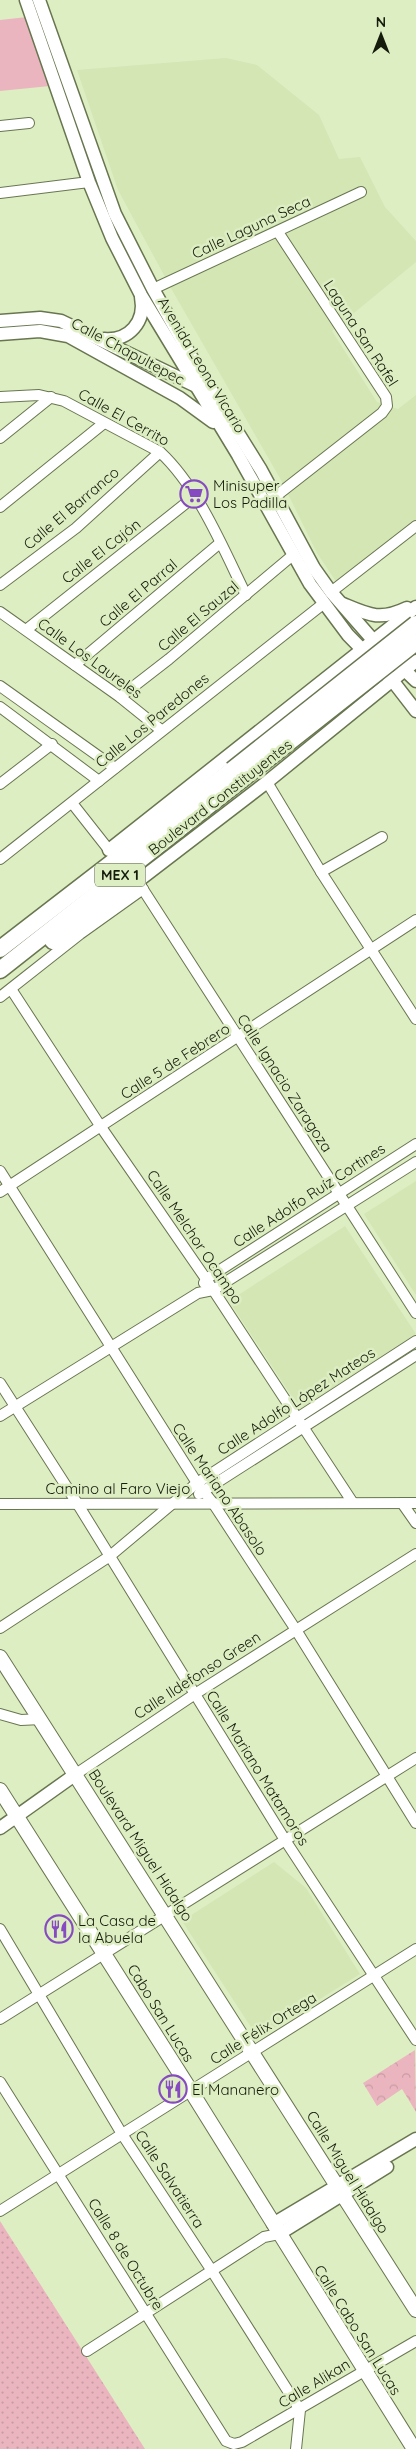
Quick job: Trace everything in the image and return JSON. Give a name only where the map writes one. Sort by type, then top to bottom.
[{"type":"highway","name":"MEX 1","points":[[0,948],[236,775],[416,624]]},
{"type":"highway","name":"Boulevard Constituyentes","points":[[0,972],[137,879],[236,775],[416,642]]},
{"type":"highway","points":[[0,948],[109,850]]},
{"type":"main road","name":"Boulevard Miguel Hidalgo","points":[[0,1657],[253,2052]]},
{"type":"main road","name":"Cabo San Lucas","points":[[0,1790],[276,2229]]},
{"type":"main road","name":"Calle Miguel Hidalgo","points":[[253,2052],[338,2190],[416,2310]]},
{"type":"main road","name":"Calle Cabo San Lucas","points":[[276,2229],[414,2449]]},
{"type":"street","name":"Avenida Leona Vicario","points":[[26,0],[59,100],[89,182],[112,238],[141,295],[196,385],[323,604],[361,650],[392,680],[416,711]]},
{"type":"street","name":"Avenida Leona Vicario","points":[[39,0],[115,214],[153,289],[197,367],[232,421],[276,496],[314,568],[331,592],[372,640],[416,681]]},
{"type":"street","points":[[59,100],[74,95]]},
{"type":"street","points":[[0,126],[29,123]]},
{"type":"street","points":[[0,193],[89,182]]},
{"type":"street","name":"Calle Laguna Seca","points":[[153,289],[361,192]]},
{"type":"street","name":"Laguna San Rafel","points":[[276,496],[382,413],[386,406],[386,397],[278,232]]},
{"type":"street","points":[[98,338],[117,339],[134,330],[142,312],[141,295]]},
{"type":"street","name":"Calle Chapultepec","points":[[0,321],[55,319],[196,385],[232,421]]},
{"type":"street","name":"Calle Chapultepec","points":[[0,334],[40,331],[59,333],[180,398],[203,413],[226,436]]},
{"type":"street","points":[[180,398],[188,395],[196,385],[197,367]]},
{"type":"street","name":"Calle El Cerrito","points":[[0,397],[39,395],[51,397],[160,452],[171,462],[195,496],[246,595]]},
{"type":"street","points":[[0,438],[51,397]]},
{"type":"street","points":[[0,507],[104,423]]},
{"type":"street","name":"Calle El Barranco","points":[[0,585],[76,528],[160,452]]},
{"type":"street","name":"Calle El Cajón","points":[[26,630],[195,496]]},
{"type":"street","points":[[331,592],[416,526]]},
{"type":"street","name":"Calle El Parral","points":[[75,665],[220,544]]},
{"type":"street","name":"Calle El Sauzal","points":[[120,697],[169,659],[293,555]]},
{"type":"street","name":"Calle Los Paredones","points":[[0,859],[323,604]]},
{"type":"street","points":[[342,604],[375,616],[396,613],[416,605]]},
{"type":"street","name":"Boulevard Constituyentes","points":[[109,850],[416,605]]},
{"type":"street","name":"Calle Los Laureles","points":[[0,612],[120,697],[161,730]]},
{"type":"street","name":"Boulevard Constituyentes","points":[[137,879],[267,782],[416,661]]},
{"type":"street","points":[[332,672],[347,670],[361,678],[366,691],[360,706]]},
{"type":"street","points":[[0,686],[115,768]]},
{"type":"street","points":[[0,707],[100,781]]},
{"type":"street","points":[[0,784],[52,744]]},
{"type":"street","points":[[267,782],[321,872],[416,1019]]},
{"type":"street","points":[[72,803],[109,850]]},
{"type":"street","points":[[321,872],[382,838]]},
{"type":"street","points":[[0,997],[137,879]]},
{"type":"street","name":"Calle Ignacio Zaragoza","points":[[137,879],[416,1313]]},
{"type":"street","name":"Calle 5 de Febrero","points":[[0,1192],[239,1038],[370,948],[416,920]]},
{"type":"street","name":"Calle Melchor Ocampo","points":[[10,989],[101,1127],[206,1279],[353,1504]]},
{"type":"street","name":"Calle Adolfo Ruíz Cortines","points":[[198,1293],[206,1279],[416,1144]]},
{"type":"street","name":"Calle Adolfo Ruíz Cortines","points":[[0,1416],[198,1293],[213,1290],[348,1207],[416,1162]]},
{"type":"street","name":"Calle Mariano Abasolo","points":[[0,1171],[110,1348],[296,1630],[416,1823]]},
{"type":"street","name":"Calle Adolfo López Mateos","points":[[300,1423],[416,1341]]},
{"type":"street","name":"Calle Adolfo López Mateos","points":[[0,1628],[110,1556],[200,1487],[300,1423],[416,1354]]},
{"type":"street","name":"Calle Mariano Matamoros","points":[[0,1383],[77,1503],[285,1840],[416,2040]]},
{"type":"street","name":"Camino al Faro Viejo","points":[[0,1504],[180,1502],[416,1503]]},
{"type":"street","points":[[402,1503],[416,1523]]},
{"type":"street","name":"Calle Ildefonso Green","points":[[0,1828],[194,1694],[416,1554]]},
{"type":"street","points":[[0,1714],[21,1720],[41,1719]]},
{"type":"street","points":[[0,2019],[416,1758]]},
{"type":"street","name":"Calle Salvatierra","points":[[0,1929],[122,2134],[300,2410]]},
{"type":"street","name":"Calle Félix Ortega","points":[[0,2211],[416,1949]]},
{"type":"street","name":"Calle 8 de Octubre","points":[[0,2082],[226,2441]]},
{"type":"street","points":[[87,2351],[416,2139]]},
{"type":"street","points":[[338,2190],[416,2148]]},
{"type":"street","name":"Calle Alikan","points":[[226,2441],[234,2444],[242,2442],[416,2341]]},
{"type":"street","points":[[296,2449],[300,2410]]},
{"type":"shaded area","points":[[226,58],[257,65],[319,115],[339,159],[360,157],[385,207],[416,241],[416,262],[332,331],[377,402],[398,409],[416,395],[416,520],[337,583],[317,553],[281,480],[172,290],[118,190],[77,70]]},
{"type":"shaded area","points":[[416,1181],[416,1295],[364,1214]]},
{"type":"shaded area","points":[[345,1226],[416,1334],[300,1409],[229,1301]]},
{"type":"shaded area","points":[[274,1862],[306,1888],[360,1974],[258,2038],[182,1921]]},
{"type":"green space","points":[[27,17],[50,86],[0,91],[0,20]]},
{"type":"green space","points":[[415,2050],[416,2112],[402,2089],[377,2106],[363,2083]]},
{"type":"green space","points":[[0,2221],[145,2449],[0,2449]]},
{"type":"place","name":"Minisuper Los Padilla","points":[[194,494]]},
{"type":"place","name":"La Casa de la Abuela","points":[[59,1929]]},
{"type":"place","name":"El Mananero","points":[[173,2089]]}]
